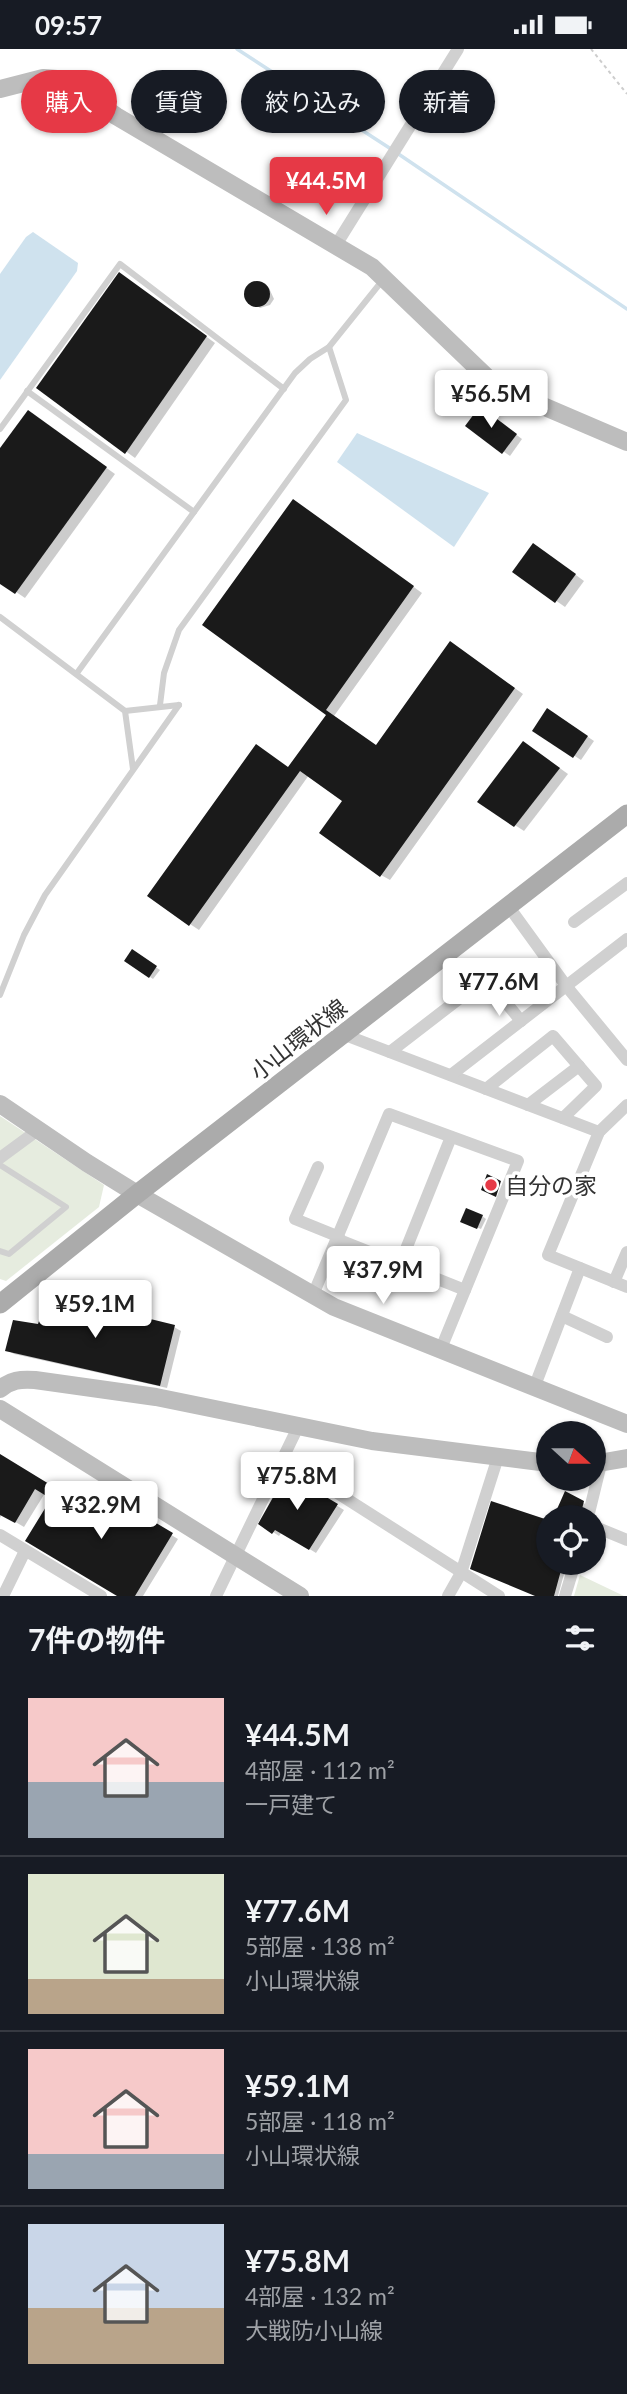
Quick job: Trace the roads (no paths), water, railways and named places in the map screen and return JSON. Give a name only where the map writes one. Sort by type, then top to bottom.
[{"type":"main road","name":"小山環状線","points":[[0,1304],[137,1194],[627,814]]},
{"type":"street","points":[[336,245],[458,49]]},
{"type":"street","points":[[0,89],[43,78],[57,79],[71,85],[116,116],[372,267],[496,386],[627,442]]},
{"type":"street","points":[[575,922],[627,883]]},
{"type":"street","points":[[509,907],[627,1061]]},
{"type":"street","points":[[451,1075],[627,939]]},
{"type":"street","points":[[390,1052],[486,978],[522,1021]]},
{"type":"street","points":[[345,1035],[599,1132]]},
{"type":"street","points":[[486,1089],[553,1036],[596,1086],[563,1118]]},
{"type":"street","points":[[528,1105],[579,1066]]},
{"type":"street","points":[[0,1104],[137,1194],[334,1307],[627,1424]]},
{"type":"street","points":[[626,1109],[599,1132],[548,1255],[621,1285],[627,1252]]},
{"type":"street","points":[[313,1295],[389,1114],[518,1161],[440,1350]]},
{"type":"street","points":[[0,1158],[38,1130]]},
{"type":"street","points":[[400,1264],[451,1137]]},
{"type":"street","points":[[317,1167],[295,1219],[337,1236],[342,1241],[465,1290]]},
{"type":"street","points":[[534,1388],[580,1268]]},
{"type":"street","points":[[562,1316],[607,1337]]},
{"type":"street","points":[[0,1389],[19,1379],[35,1380],[156,1397],[372,1441],[536,1461]]},
{"type":"street","points":[[0,1409],[300,1596]]},
{"type":"street","points":[[216,1596],[298,1427]]},
{"type":"street","points":[[448,1596],[461,1573],[498,1457]]},
{"type":"street","points":[[606,1462],[627,1458]]},
{"type":"street","points":[[284,1459],[499,1596]]},
{"type":"street","points":[[606,1532],[627,1540]]},
{"type":"street","points":[[0,1535],[101,1596]]},
{"type":"street","points":[[3,1596],[25,1551]]},
{"type":"street","points":[[565,1596],[571,1575]]},
{"type":"lane","points":[[0,429],[120,264],[284,389]]},
{"type":"lane","points":[[77,673],[284,389],[303,366],[329,347],[385,278]]},
{"type":"lane","points":[[160,705],[164,673],[179,630],[346,400],[329,347]]},
{"type":"lane","points":[[27,391],[194,512]]},
{"type":"lane","points":[[0,617],[125,711],[133,770]]},
{"type":"lane","points":[[0,995],[24,935],[45,895],[179,705],[125,711]]},
{"type":"lane","points":[[0,1165],[66,1207],[9,1254],[0,1251]]},
{"type":"water","points":[[33,232],[78,263],[77,271],[0,380],[0,274],[26,237]]},
{"type":"water","points":[[357,433],[489,493],[454,547],[337,462]]},
{"type":"waterway","points":[[237,49],[391,149]]},
{"type":"waterway","points":[[397,153],[627,309]]},
{"type":"place","name":"自分の家","points":[[491,1185]]}]
